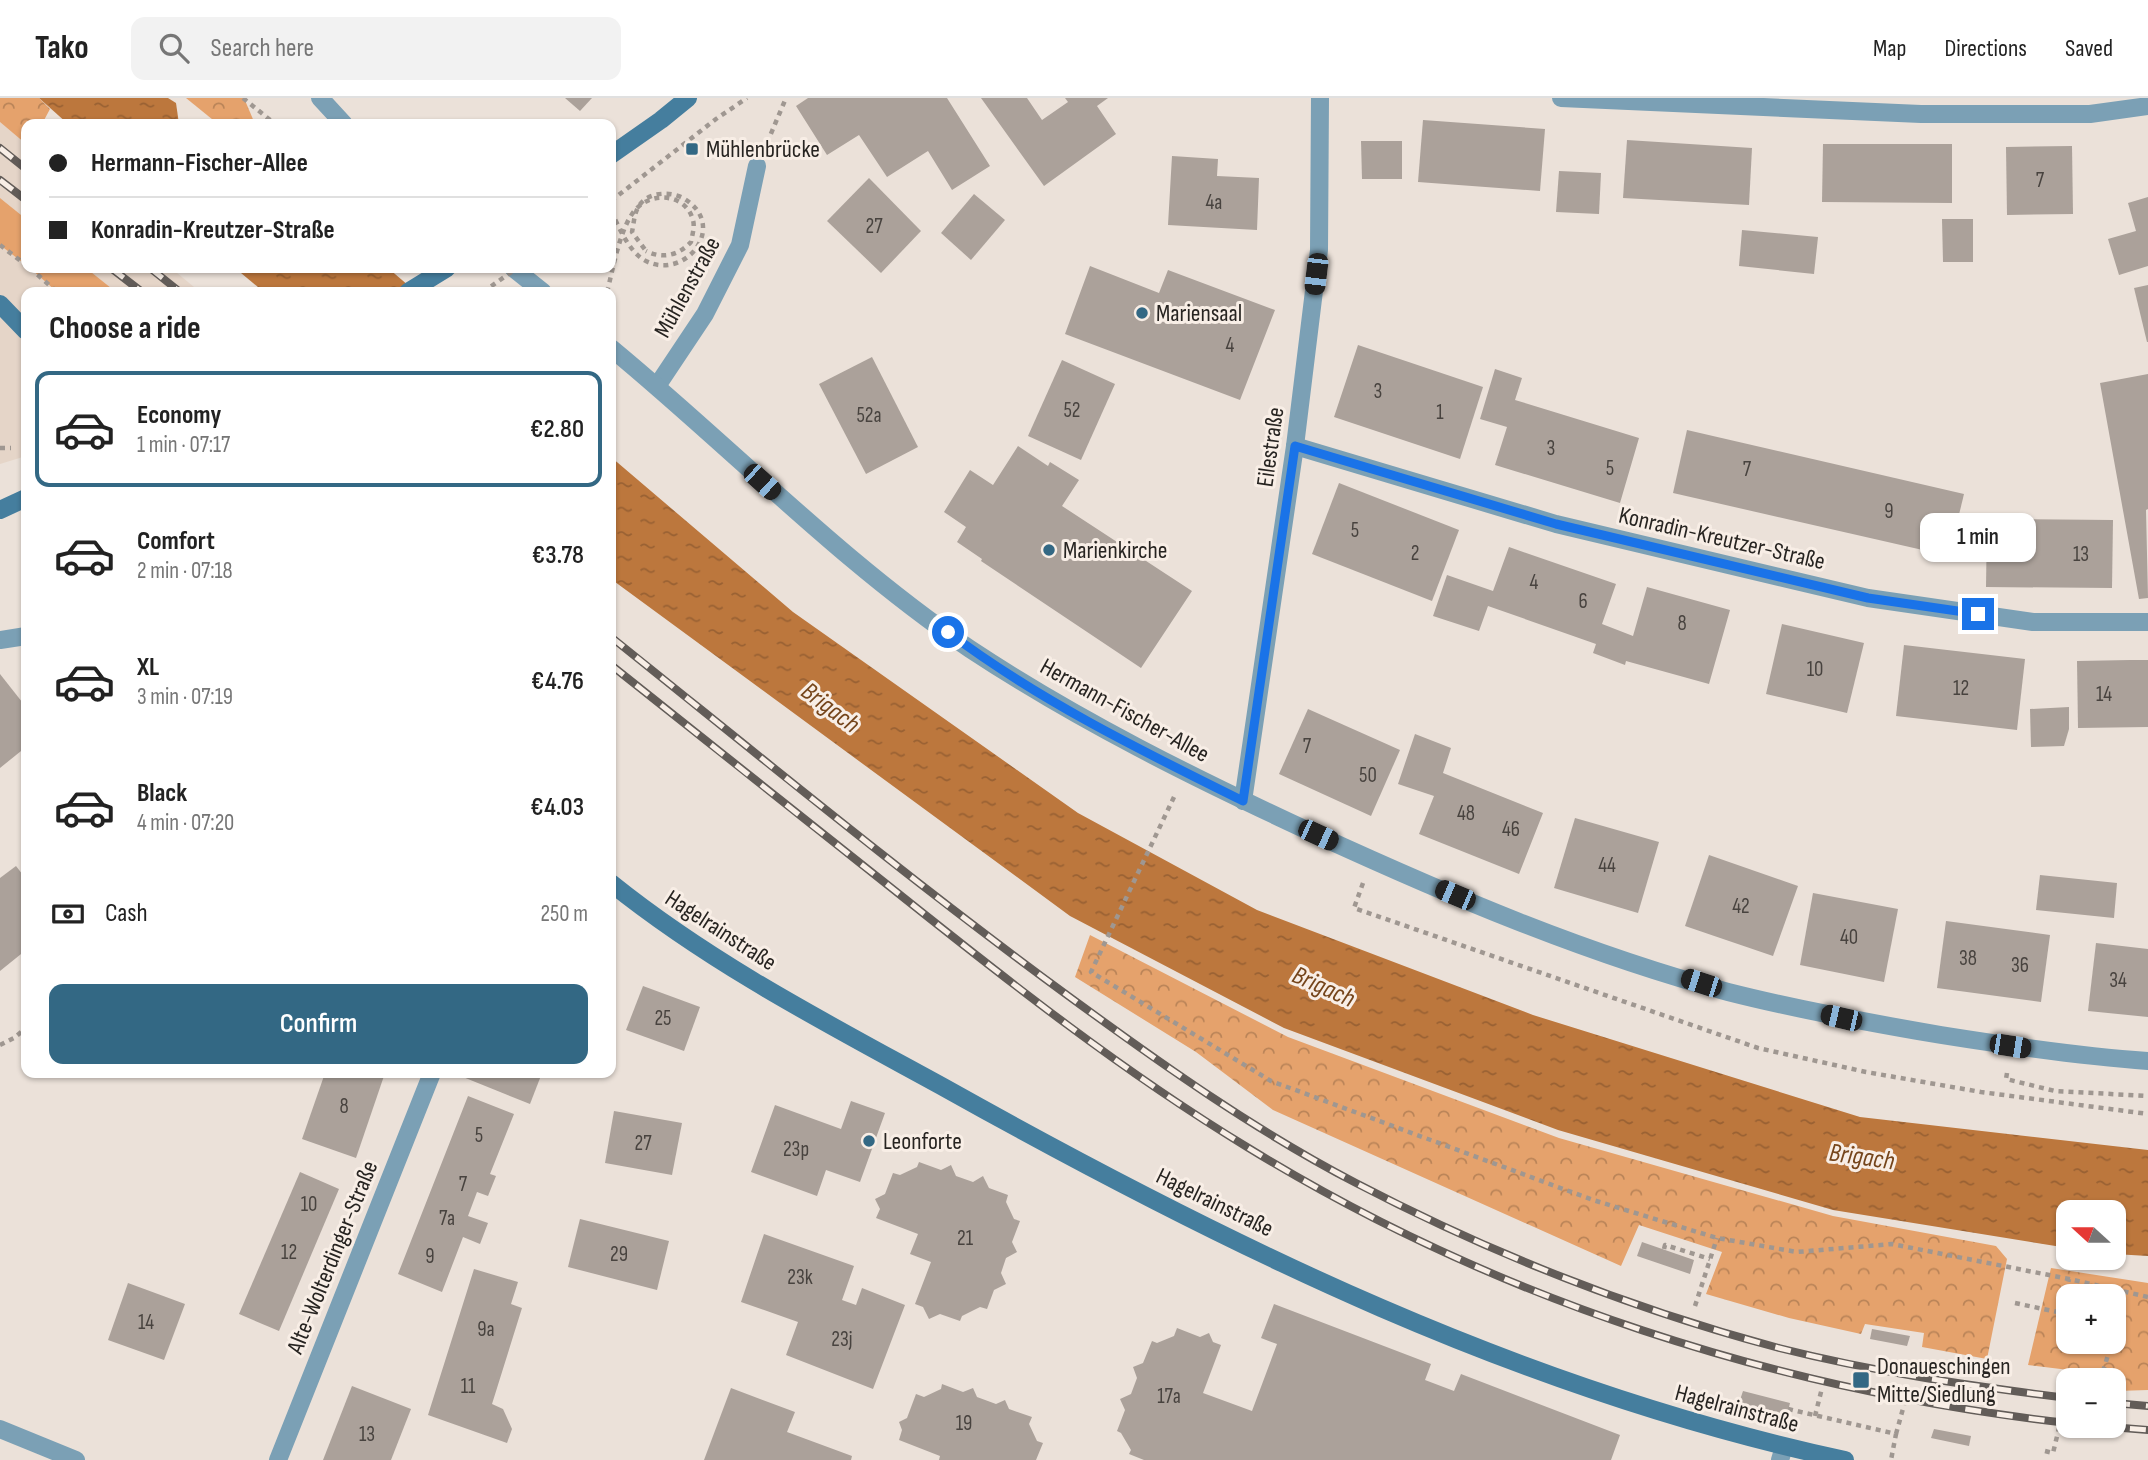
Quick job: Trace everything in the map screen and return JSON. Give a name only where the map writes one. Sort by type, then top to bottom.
[{"type":"main road","points":[[616,152],[688,98]]},
{"type":"main road","points":[[416,287],[439,273]]},
{"type":"main road","points":[[0,304],[21,326]]},
{"type":"main road","points":[[0,510],[21,500]]},
{"type":"main road","name":"Hagelrainstraße","points":[[616,887],[697,947],[780,997],[1036,1139],[1297,1271],[1429,1330],[1578,1387],[1782,1454],[1845,1460]]},
{"type":"street","points":[[320,98],[339,119]]},
{"type":"street","name":"Eilestraße","points":[[1243,801],[1295,446],[1319,250],[1320,98]]},
{"type":"street","points":[[1561,98],[1921,114],[2090,114],[2148,106]]},
{"type":"street","name":"Mühlenstraße","points":[[657,386],[705,314],[740,245],[757,166]]},
{"type":"street","points":[[521,273],[537,287]]},
{"type":"street","name":"Hermann-Fischer-Allee","points":[[616,352],[810,524],[863,568],[969,648],[1089,722],[1243,801],[1476,905],[1600,951],[1726,991],[1854,1020],[2059,1054],[2148,1061]]},
{"type":"street","name":"Konradin-Kreutzer-Straße","points":[[1295,446],[1556,524],[1868,598],[2033,622],[2148,622]]},
{"type":"street","points":[[0,640],[21,637]]},
{"type":"street","name":"Alte-Wolterdinger-Straße","points":[[278,1460],[430,1078]]},
{"type":"street","points":[[0,1429],[76,1460]]},
{"type":"path","points":[[243,98],[269,119]]},
{"type":"path","points":[[616,197],[747,98]]},
{"type":"path","points":[[757,166],[786,98]]},
{"type":"path","points":[[616,260],[623,235],[626,225],[635,210],[639,207],[641,205],[648,200],[664,197],[676,200],[687,208],[694,221],[691,242],[673,255],[657,256],[646,251],[638,242],[632,232],[635,217],[637,211],[639,207],[640,204],[652,195],[679,196],[691,203],[700,213],[704,226],[694,252],[675,263],[664,265],[643,259],[623,235]]},
{"type":"path","points":[[0,245],[21,261]]},
{"type":"path","points":[[36,273],[51,287]]},
{"type":"path","points":[[490,287],[508,273]]},
{"type":"path","points":[[0,448],[11,448]]},
{"type":"path","points":[[1170,806],[1091,972],[1271,1081],[1593,1200],[1717,1238],[1797,1252],[1892,1244],[2090,1284]]},
{"type":"path","points":[[0,1045],[21,1032]]},
{"type":"path","points":[[2006,1079],[2054,1091],[2148,1096]]},
{"type":"path","points":[[1695,1307],[1717,1238]]},
{"type":"path","points":[[1664,1249],[1665,1245],[1710,1259]]},
{"type":"path","points":[[2015,1303],[2062,1313],[2069,1279]]},
{"type":"path","points":[[2126,1293],[2148,1297]]},
{"type":"path","points":[[1815,1416],[1822,1388]]},
{"type":"path","points":[[1891,1460],[1904,1405]]},
{"type":"path","points":[[1788,1409],[1896,1434]]},
{"type":"path","points":[[2045,1451],[2053,1452],[2056,1438]]},
{"type":"shaded area","points":[[0,122],[21,140],[21,215],[0,198]]},
{"type":"shaded area","points":[[0,245],[21,261],[21,273],[37,273],[50,287],[21,287],[21,458],[0,464]]},
{"type":"shaded area","points":[[92,273],[177,273],[194,287],[110,287]]},
{"type":"green space","points":[[0,98],[39,98],[50,109],[45,119],[21,119],[21,140],[0,122]]},
{"type":"green space","points":[[186,98],[244,98],[253,119],[212,119]]},
{"type":"green space","points":[[0,198],[21,215],[21,261],[0,245]]},
{"type":"green space","points":[[36,273],[92,273],[110,287],[51,287]]},
{"type":"green space","points":[[1090,935],[1288,1037],[1559,1138],[1833,1216],[1996,1246],[2007,1259],[1987,1359],[1922,1347],[1924,1333],[1865,1324],[1861,1334],[1789,1318],[1706,1294],[1722,1252],[1639,1225],[1621,1266],[1273,1110],[1196,1052],[1075,977]]},
{"type":"green space","points":[[2051,1268],[2148,1283],[2148,1390],[2126,1391],[2126,1368],[2056,1368],[2028,1365]]},
{"type":"water","points":[[39,98],[168,98],[176,103],[178,119],[62,119]]},
{"type":"water","points":[[241,273],[394,273],[410,287],[258,287]]},
{"type":"water","name":"Brigach","points":[[616,461],[793,612],[1078,813],[1257,910],[1533,1015],[1860,1117],[2148,1150],[2148,1256],[2126,1255],[2126,1200],[2056,1200],[2056,1246],[1833,1210],[1558,1130],[1284,1028],[1070,916],[616,583]]},
{"type":"building","points":[[565,98],[592,98],[580,111]]},
{"type":"building","points":[[808,98],[947,98],[990,166],[952,190],[928,151],[887,177],[859,135],[827,155],[796,106]]},
{"type":"building","points":[[981,98],[1027,98],[1042,120],[1068,102],[1065,98],[1108,98],[1097,106],[1116,134],[1044,186]]},
{"type":"building","points":[[1423,120],[1545,129],[1540,191],[1418,182]]},
{"type":"building","points":[[1627,140],[1752,148],[1749,205],[1623,198]]},
{"type":"building","points":[[1361,141],[1402,141],[1402,179],[1362,179]]},
{"type":"building","points":[[1823,144],[1952,144],[1952,203],[1822,202]]},
{"type":"building","points":[[2072,146],[2073,214],[2007,215],[2006,147]]},
{"type":"building","points":[[1172,156],[1218,159],[1217,176],[1259,178],[1257,230],[1168,225]]},
{"type":"building","points":[[1559,171],[1601,173],[1599,214],[1556,212]]},
{"type":"building","points":[[869,178],[921,231],[881,273],[827,221]]},
{"type":"building","points":[[974,194],[1005,220],[971,260],[941,233]]},
{"type":"building","points":[[2148,197],[2148,266],[2119,275],[2108,239],[2136,231],[2128,203]]},
{"type":"building","points":[[1942,219],[1973,219],[1973,262],[1943,262]]},
{"type":"building","points":[[1742,230],[1818,237],[1814,274],[1739,266]]},
{"type":"building","name":"Mariensaal","points":[[1090,266],[1159,293],[1168,270],[1275,310],[1240,400],[1065,334]]},
{"type":"building","points":[[2148,285],[2148,342],[2147,342],[2134,288]]},
{"type":"building","points":[[1358,345],[1483,387],[1460,459],[1334,417]]},
{"type":"building","points":[[872,357],[918,447],[866,474],[819,384]]},
{"type":"building","points":[[1062,360],[1115,384],[1081,460],[1028,436]]},
{"type":"building","points":[[1495,369],[1522,378],[1515,400],[1639,438],[1620,503],[1495,465],[1507,427],[1480,419]]},
{"type":"building","points":[[2148,374],[2148,598],[2139,599],[2100,383]]},
{"type":"building","points":[[1687,430],[1964,494],[1949,556],[1673,493]]},
{"type":"building","name":"Marienkirche","points":[[1018,446],[1048,466],[1050,462],[1079,480],[1062,506],[1192,591],[1141,668],[981,561],[982,559],[957,542],[966,527],[944,512],[970,470],[993,485]]},
{"type":"building","points":[[1339,483],[1459,530],[1432,601],[1312,554]]},
{"type":"building","points":[[1987,519],[2113,520],[2112,588],[1986,587]]},
{"type":"building","points":[[1509,547],[1616,584],[1602,624],[1633,636],[1647,587],[1730,610],[1709,684],[1626,661],[1625,665],[1593,653],[1596,644],[1488,606],[1479,631],[1433,616],[1447,575],[1493,591]]},
{"type":"building","points":[[1782,624],[1864,643],[1847,713],[1766,694]]},
{"type":"building","points":[[1904,645],[2025,659],[2017,730],[1896,716]]},
{"type":"building","points":[[2148,660],[2148,727],[2078,728],[2077,661]]},
{"type":"building","points":[[0,674],[21,701],[21,751],[0,768]]},
{"type":"building","points":[[2069,707],[2069,729],[2064,746],[2031,747],[2030,709]]},
{"type":"building","points":[[1308,709],[1400,750],[1371,816],[1279,774]]},
{"type":"building","points":[[1415,734],[1451,748],[1443,773],[1543,813],[1519,874],[1419,834],[1434,796],[1398,784]]},
{"type":"building","points":[[1575,818],[1659,842],[1638,913],[1554,888]]},
{"type":"building","points":[[1709,855],[1798,886],[1773,956],[1685,926]]},
{"type":"building","points":[[16,866],[21,872],[21,954],[0,971],[0,878]]},
{"type":"building","points":[[2040,875],[2117,883],[2114,918],[2036,910]]},
{"type":"building","points":[[1813,893],[1898,909],[1884,982],[1800,965]]},
{"type":"building","points":[[1946,921],[2050,935],[2041,1002],[1937,988]]},
{"type":"building","points":[[2096,943],[2148,949],[2148,1017],[2088,1011]]},
{"type":"building","points":[[643,986],[700,1007],[684,1051],[626,1030]]},
{"type":"building","points":[[323,1078],[383,1078],[356,1158],[302,1139]]},
{"type":"building","points":[[465,1078],[540,1078],[530,1104]]},
{"type":"building","points":[[468,1096],[514,1114],[490,1174],[496,1176],[488,1196],[477,1192],[468,1216],[488,1223],[480,1244],[463,1237],[442,1292],[398,1274]]},
{"type":"building","points":[[851,1101],[885,1113],[860,1182],[826,1170],[817,1196],[751,1172],[775,1105],[841,1129]]},
{"type":"building","points":[[614,1111],[682,1123],[672,1175],[605,1163]]},
{"type":"building","points":[[919,1162],[941,1170],[951,1165],[956,1176],[973,1182],[983,1176],[989,1188],[1008,1195],[1006,1202],[1014,1219],[1020,1221],[1012,1242],[1017,1252],[1006,1258],[1001,1273],[1006,1284],[994,1290],[987,1309],[980,1307],[962,1316],[960,1321],[940,1314],[929,1319],[923,1307],[915,1304],[931,1262],[910,1254],[918,1234],[876,1218],[880,1209],[875,1199],[885,1194],[893,1173],[900,1175],[917,1167]]},
{"type":"building","points":[[300,1172],[339,1189],[279,1331],[239,1314]]},
{"type":"building","points":[[580,1219],[669,1241],[657,1290],[568,1267]]},
{"type":"building","points":[[764,1234],[854,1266],[842,1300],[856,1305],[862,1288],[905,1305],[873,1389],[786,1355],[798,1322],[741,1302]]},
{"type":"building","points":[[1642,1242],[1694,1260],[1690,1274],[1637,1256]]},
{"type":"building","points":[[474,1269],[518,1282],[511,1304],[522,1308],[492,1404],[503,1409],[512,1429],[507,1443],[428,1415]]},
{"type":"building","points":[[128,1283],[185,1304],[164,1360],[108,1340]]},
{"type":"building","points":[[1274,1304],[1431,1364],[1425,1380],[1454,1391],[1461,1374],[1620,1435],[1611,1460],[1144,1460],[1129,1454],[1131,1450],[1117,1431],[1125,1410],[1120,1399],[1131,1394],[1137,1378],[1133,1367],[1143,1363],[1152,1341],[1157,1343],[1174,1336],[1177,1328],[1200,1337],[1209,1333],[1213,1342],[1221,1345],[1203,1393],[1252,1411],[1277,1344],[1261,1338]]},
{"type":"building","points":[[1872,1329],[1910,1336],[1907,1346],[1870,1339]]},
{"type":"building","points":[[942,1384],[963,1392],[973,1388],[977,1397],[996,1404],[1005,1400],[1009,1409],[1032,1417],[1029,1424],[1037,1441],[1043,1443],[1036,1460],[939,1460],[940,1456],[899,1440],[902,1430],[899,1422],[907,1418],[916,1394],[924,1397],[941,1389]]},
{"type":"building","points":[[352,1386],[411,1409],[391,1460],[323,1460]]},
{"type":"building","points":[[731,1388],[795,1412],[787,1432],[852,1456],[851,1460],[704,1460]]},
{"type":"building","points":[[1743,1391],[1790,1403],[1787,1415],[1739,1403]]},
{"type":"building","points":[[1934,1429],[1971,1436],[1969,1446],[1931,1438]]},
{"type":"railway","points":[[0,148],[21,165]]},
{"type":"railway","points":[[0,180],[21,196]]},
{"type":"railway","points":[[117,273],[136,287]]},
{"type":"railway","points":[[156,273],[174,287]]},
{"type":"railway","points":[[616,641],[894,864],[1067,995],[1244,1118],[1356,1183],[1510,1256],[1616,1297],[1724,1333],[1815,1357],[1887,1371],[2056,1396]]},
{"type":"railway","points":[[616,669],[1066,1024],[1201,1118],[1342,1201],[1440,1250],[1540,1293],[1643,1330],[1747,1362],[1853,1388],[1960,1408],[2056,1421]]},
{"type":"railway","points":[[2126,1404],[2148,1406]]},
{"type":"railway","points":[[2126,1428],[2148,1430]]},
{"type":"place","name":"Mühlenbrücke","points":[[692,149]]},
{"type":"place","name":"Mariensaal","points":[[1142,313]]},
{"type":"place","name":"Marienkirche","points":[[1049,550]]},
{"type":"place","name":"Leonforte","points":[[869,1141]]},
{"type":"place","name":"Donaueschingen Mitte/Siedlung","points":[[1861,1380]]},
{"type":"route","points":[[948,632],[969,648],[1089,722],[1243,801],[1295,446],[1556,524],[1868,598],[1978,614]]}]
